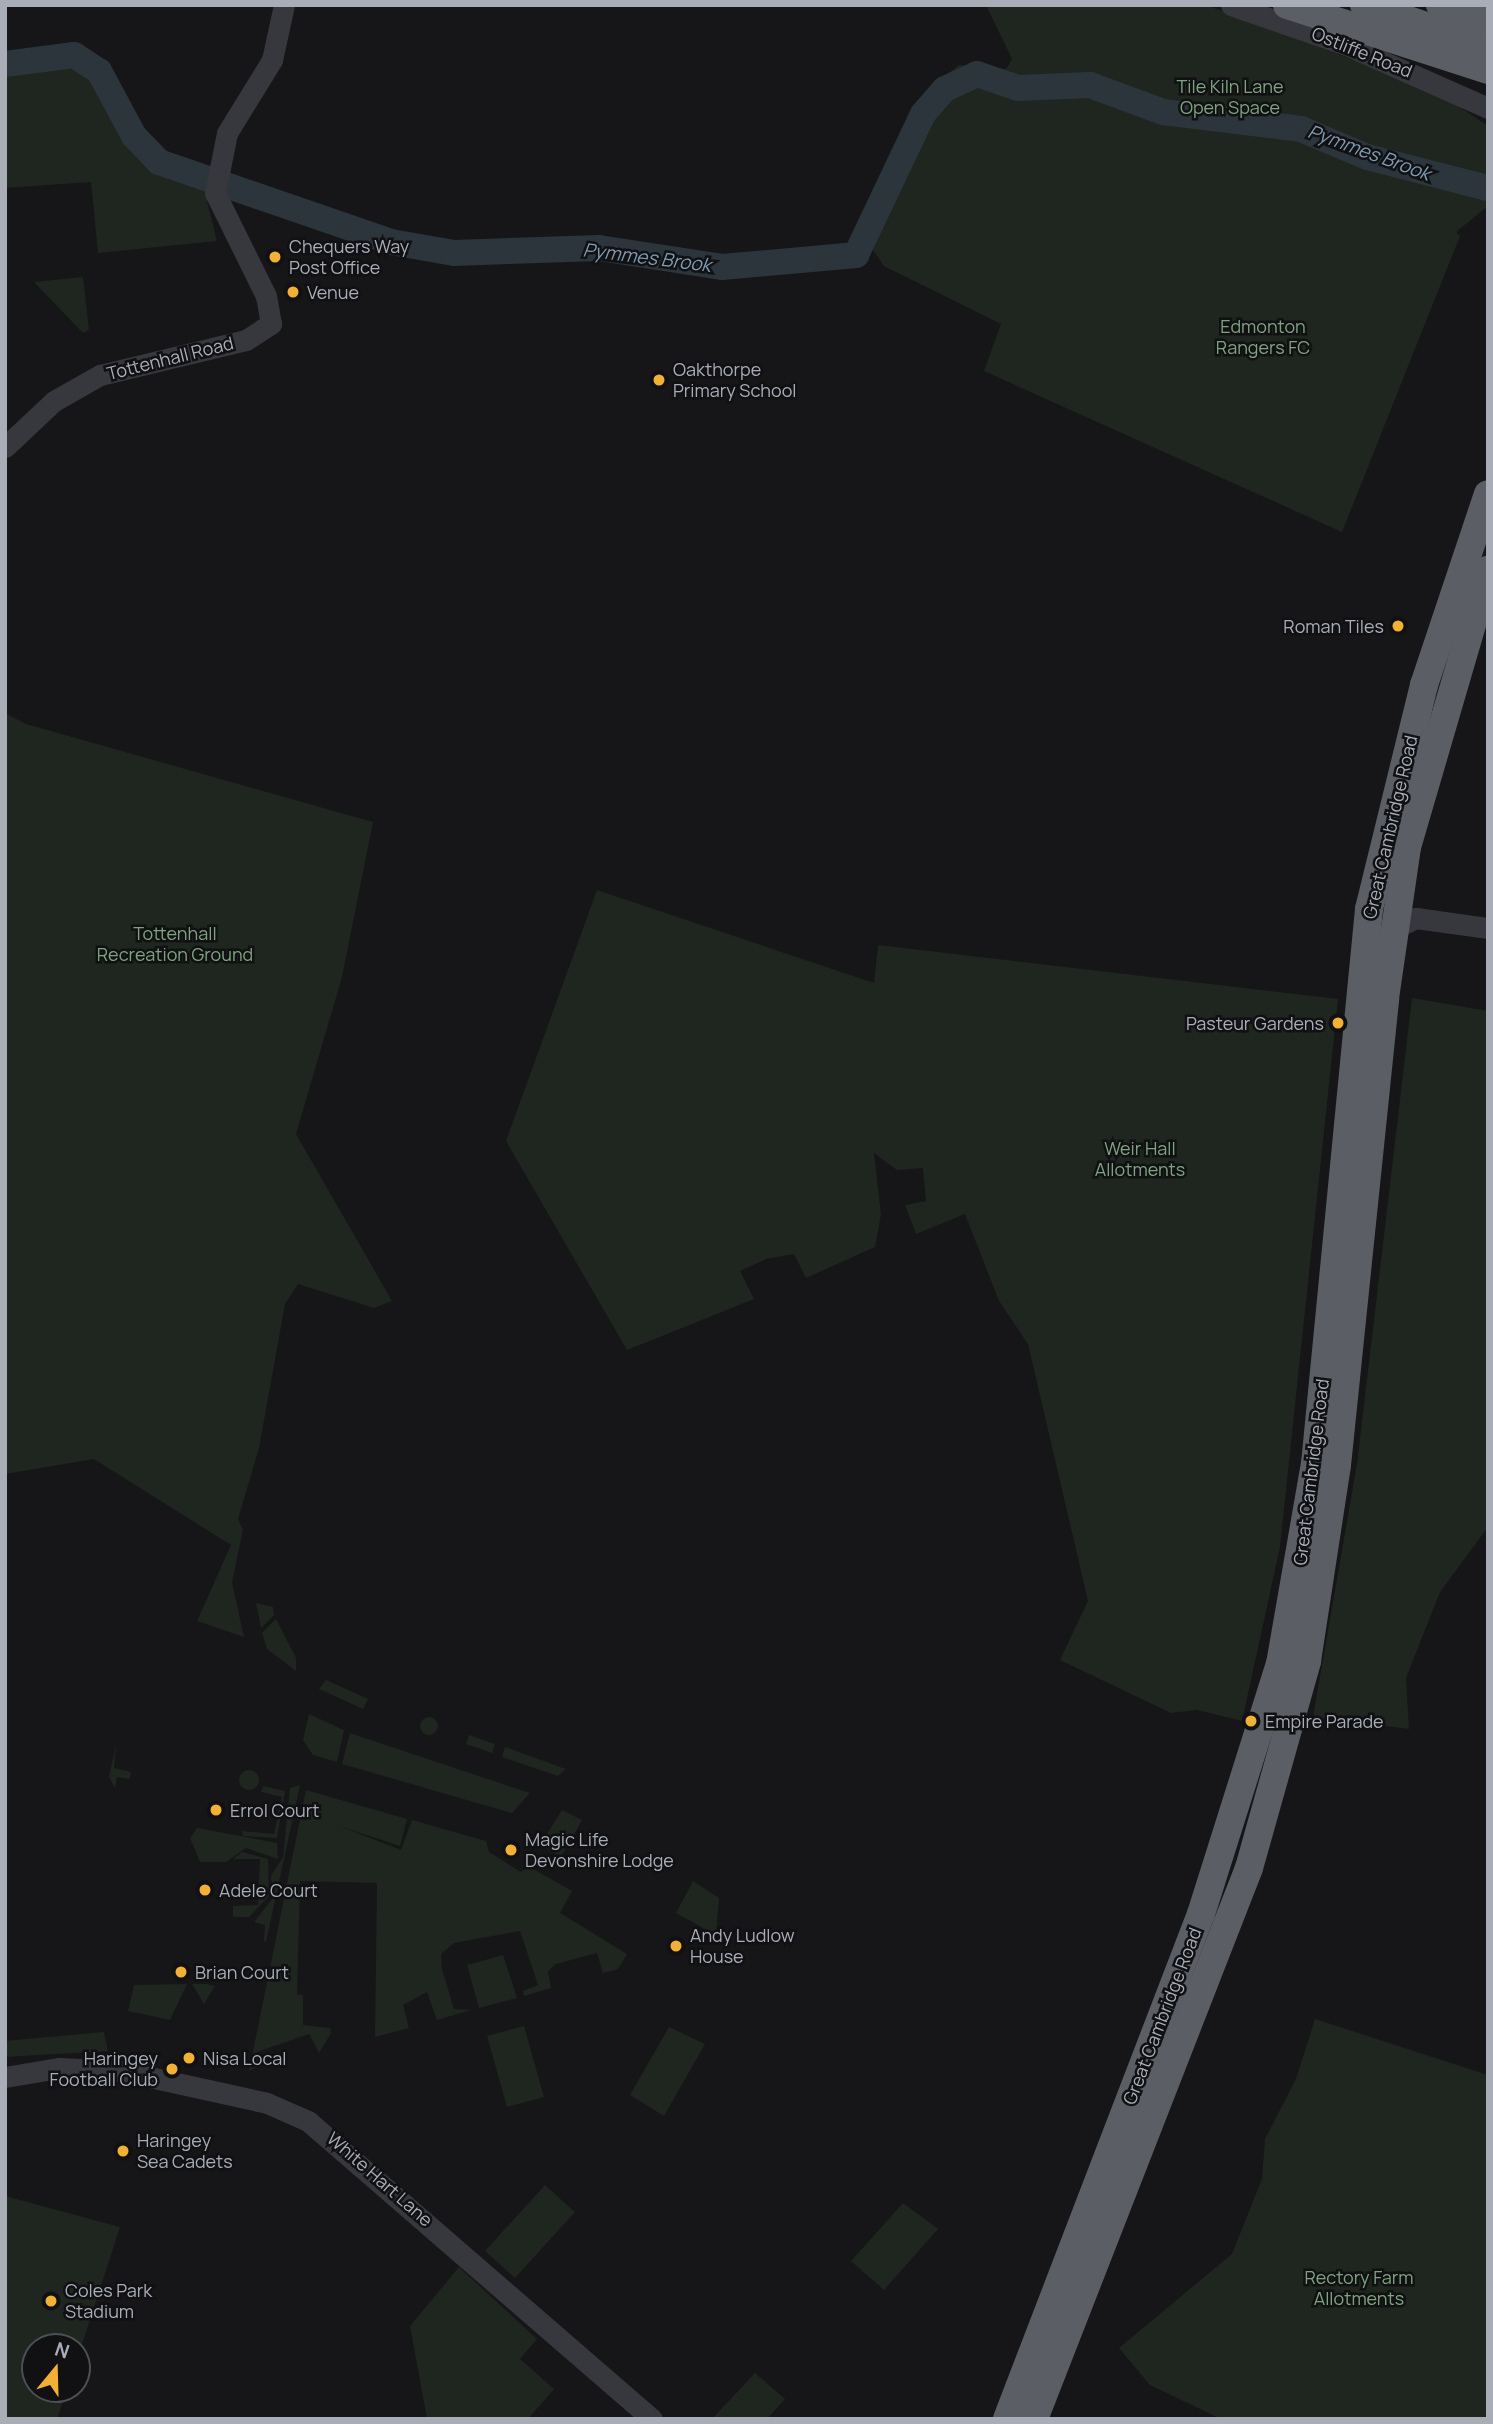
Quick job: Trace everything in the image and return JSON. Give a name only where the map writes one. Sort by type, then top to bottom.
[{"type":"highway","points":[[1287,5],[1488,70]]},
{"type":"highway","points":[[1364,5],[1488,47]]},
{"type":"highway","points":[[1440,5],[1488,23]]},
{"type":"highway","name":"Great Cambridge Road","points":[[1007,2419],[1217,1870],[1280,1664],[1315,1464],[1362,1006],[1368,909],[1424,685],[1488,494]]},
{"type":"highway","name":"Great Cambridge Road","points":[[1034,2419],[1249,1868],[1304,1673],[1336,1477],[1407,847],[1488,570]]},
{"type":"highway","points":[[1368,909],[1383,895],[1407,847]]},
{"type":"street","name":"Tottenhall Road","points":[[5,447],[54,401],[100,375],[246,340],[271,324],[266,296],[215,193],[216,165],[227,133],[272,60],[284,5]]},
{"type":"street","name":"Ostliffe Road","points":[[1231,5],[1346,45],[1488,108]]},
{"type":"street","points":[[1362,1006],[1381,946],[1398,922],[1416,918],[1488,928]]},
{"type":"street","name":"White Hart Lane","points":[[5,2077],[59,2068],[122,2071],[267,2103],[308,2121],[652,2419]]},
{"type":"green space","points":[[986,5],[1206,5],[1434,90],[1488,126],[1488,206],[1456,232],[1460,236],[1342,532],[984,371],[1001,324],[884,266],[862,234],[888,159],[928,90],[959,65],[1006,69],[1012,59]]},
{"type":"green space","points":[[50,58],[93,74],[109,112],[136,146],[204,189],[217,241],[98,253],[91,182],[5,188],[5,68]]},
{"type":"green space","points":[[83,277],[89,330],[83,333],[34,282]]},
{"type":"green space","name":"Tottenhall Recreation Ground","points":[[5,713],[26,724],[373,822],[342,977],[296,1134],[392,1301],[374,1308],[298,1284],[285,1304],[259,1448],[238,1519],[243,1530],[232,1582],[244,1637],[197,1621],[231,1545],[94,1459],[5,1474]]},
{"type":"green space","name":"Weir Hall Allotments","points":[[597,890],[874,983],[878,945],[1338,999],[1280,1547],[1242,1721],[1197,1710],[1171,1713],[1060,1660],[1088,1601],[1028,1344],[999,1301],[965,1214],[916,1234],[905,1205],[926,1201],[923,1168],[897,1170],[874,1153],[881,1214],[875,1247],[806,1278],[794,1254],[766,1259],[740,1271],[754,1299],[627,1350],[506,1141]]},
{"type":"green space","points":[[1412,998],[1488,1011],[1488,1527],[1440,1592],[1406,1678],[1409,1729],[1313,1717],[1357,1464]]},
{"type":"green space","points":[[256,1603],[273,1607],[274,1615],[261,1628]]},
{"type":"green space","points":[[276,1619],[296,1658],[296,1671],[267,1649],[262,1633]]},
{"type":"green space","points":[[326,1680],[368,1699],[363,1709],[319,1689]]},
{"type":"green space","points":[[309,1714],[344,1730],[337,1762],[313,1755],[303,1740]]},
{"type":"green space","points":[[429,1717],[435,1720],[438,1726],[435,1732],[429,1735],[423,1732],[420,1726],[423,1720]]},
{"type":"green space","points":[[350,1733],[530,1793],[512,1813],[342,1764]]},
{"type":"green space","points":[[469,1735],[495,1744],[492,1753],[466,1744]]},
{"type":"green space","points":[[116,1744],[114,1768],[131,1772],[130,1779],[117,1777],[115,1788],[109,1777]]},
{"type":"green space","points":[[505,1747],[566,1769],[558,1776],[502,1757]]},
{"type":"green space","points":[[249,1770],[256,1773],[259,1780],[256,1787],[249,1790],[242,1787],[239,1780],[242,1773]]},
{"type":"green space","points":[[300,1785],[266,1942],[265,1925],[254,1922],[273,1898],[271,1876],[283,1857],[290,1788]]},
{"type":"green space","points":[[263,1786],[285,1791],[277,1838],[243,1836],[242,1831],[274,1834],[282,1797],[261,1792]]},
{"type":"green space","points":[[306,1790],[407,1819],[400,1846],[339,1826],[401,1850],[412,1820],[486,1841],[489,1852],[521,1872],[528,1866],[572,1891],[560,1913],[627,1954],[618,1969],[603,1973],[597,1953],[556,1964],[548,1971],[551,1988],[524,1996],[523,1991],[538,1985],[520,1931],[454,1943],[441,1954],[442,1969],[454,2009],[471,2010],[437,2020],[427,1992],[403,2005],[409,2028],[375,2037],[377,1883],[300,1881],[297,1994],[303,1995],[303,2025],[330,2028],[331,2033],[319,2053],[309,2034],[257,2052],[260,2065],[249,2071]]},
{"type":"green space","points":[[562,1810],[582,1820],[561,1857],[540,1845]]},
{"type":"green space","points":[[197,1828],[277,1843],[278,1859],[246,1848],[226,1862],[200,1862],[190,1838]]},
{"type":"green space","points":[[242,1852],[268,1859],[269,1896],[249,1917],[233,1917],[233,1906],[258,1905],[260,1859],[233,1859]]},
{"type":"green space","points":[[693,1881],[719,1898],[716,1935],[676,1913]]},
{"type":"green space","points":[[503,1955],[517,1998],[479,2008],[467,1965]]},
{"type":"green space","points":[[187,1984],[170,2020],[128,2011],[134,1985]]},
{"type":"green space","points":[[192,1984],[215,1986],[204,2004]]},
{"type":"green space","name":"Rectory Farm Allotments","points":[[1315,2019],[1488,2075],[1486,2419],[1221,2419],[1150,2385],[1119,2348],[1232,2254],[1262,2179],[1265,2139],[1296,2079]]},
{"type":"green space","points":[[524,2026],[544,2097],[507,2107],[487,2036]]},
{"type":"green space","points":[[669,2027],[705,2044],[664,2116],[630,2095]]},
{"type":"green space","points":[[104,2032],[108,2051],[5,2057],[5,2041]]},
{"type":"green space","points":[[545,2185],[575,2212],[515,2278],[485,2251]]},
{"type":"green space","name":"Coles Park Stadium","points":[[5,2196],[120,2227],[86,2333],[21,2333],[21,2403],[62,2403],[57,2419],[5,2419]]},
{"type":"green space","points":[[903,2203],[938,2229],[884,2290],[851,2261]]},
{"type":"green space","points":[[459,2267],[537,2339],[520,2359],[554,2389],[528,2419],[427,2419],[410,2326]]},
{"type":"green space","points":[[755,2373],[785,2399],[767,2419],[712,2419]]},
{"type":"waterway","name":"Pymmes Brook","points":[[5,64],[74,55],[99,71],[134,136],[159,162],[391,242],[454,253],[599,248],[722,267],[856,255],[923,114],[945,89],[977,74],[1018,88],[1090,85],[1163,112],[1301,129],[1367,157],[1488,188]]},
{"type":"place","name":"Chequers Way Post Office","points":[[275,257]]},
{"type":"place","name":"Venue","points":[[293,292]]},
{"type":"place","name":"Oakthorpe Primary School","points":[[659,380]]},
{"type":"place","name":"Roman Tiles","points":[[1398,626]]},
{"type":"place","name":"Pasteur Gardens","points":[[1338,1023]]},
{"type":"place","name":"Empire Parade","points":[[1251,1721]]},
{"type":"place","name":"Errol Court","points":[[216,1810]]},
{"type":"place","name":"Magic Life Devonshire Lodge","points":[[511,1850]]},
{"type":"place","name":"Adele Court","points":[[205,1890]]},
{"type":"place","name":"Andy Ludlow House","points":[[676,1946]]},
{"type":"place","name":"Brian Court","points":[[181,1972]]},
{"type":"place","name":"Nisa Local","points":[[189,2058]]},
{"type":"place","name":"Haringey Football Club","points":[[172,2069]]},
{"type":"place","name":"Haringey Sea Cadets","points":[[123,2151]]},
{"type":"place","name":"Coles Park Stadium","points":[[51,2301]]},
{"type":"park label","name":"Tile Kiln Lane Open Space","points":[[1230,98]]},
{"type":"park label","name":"Edmonton Rangers FC","points":[[1263,337]]}]
